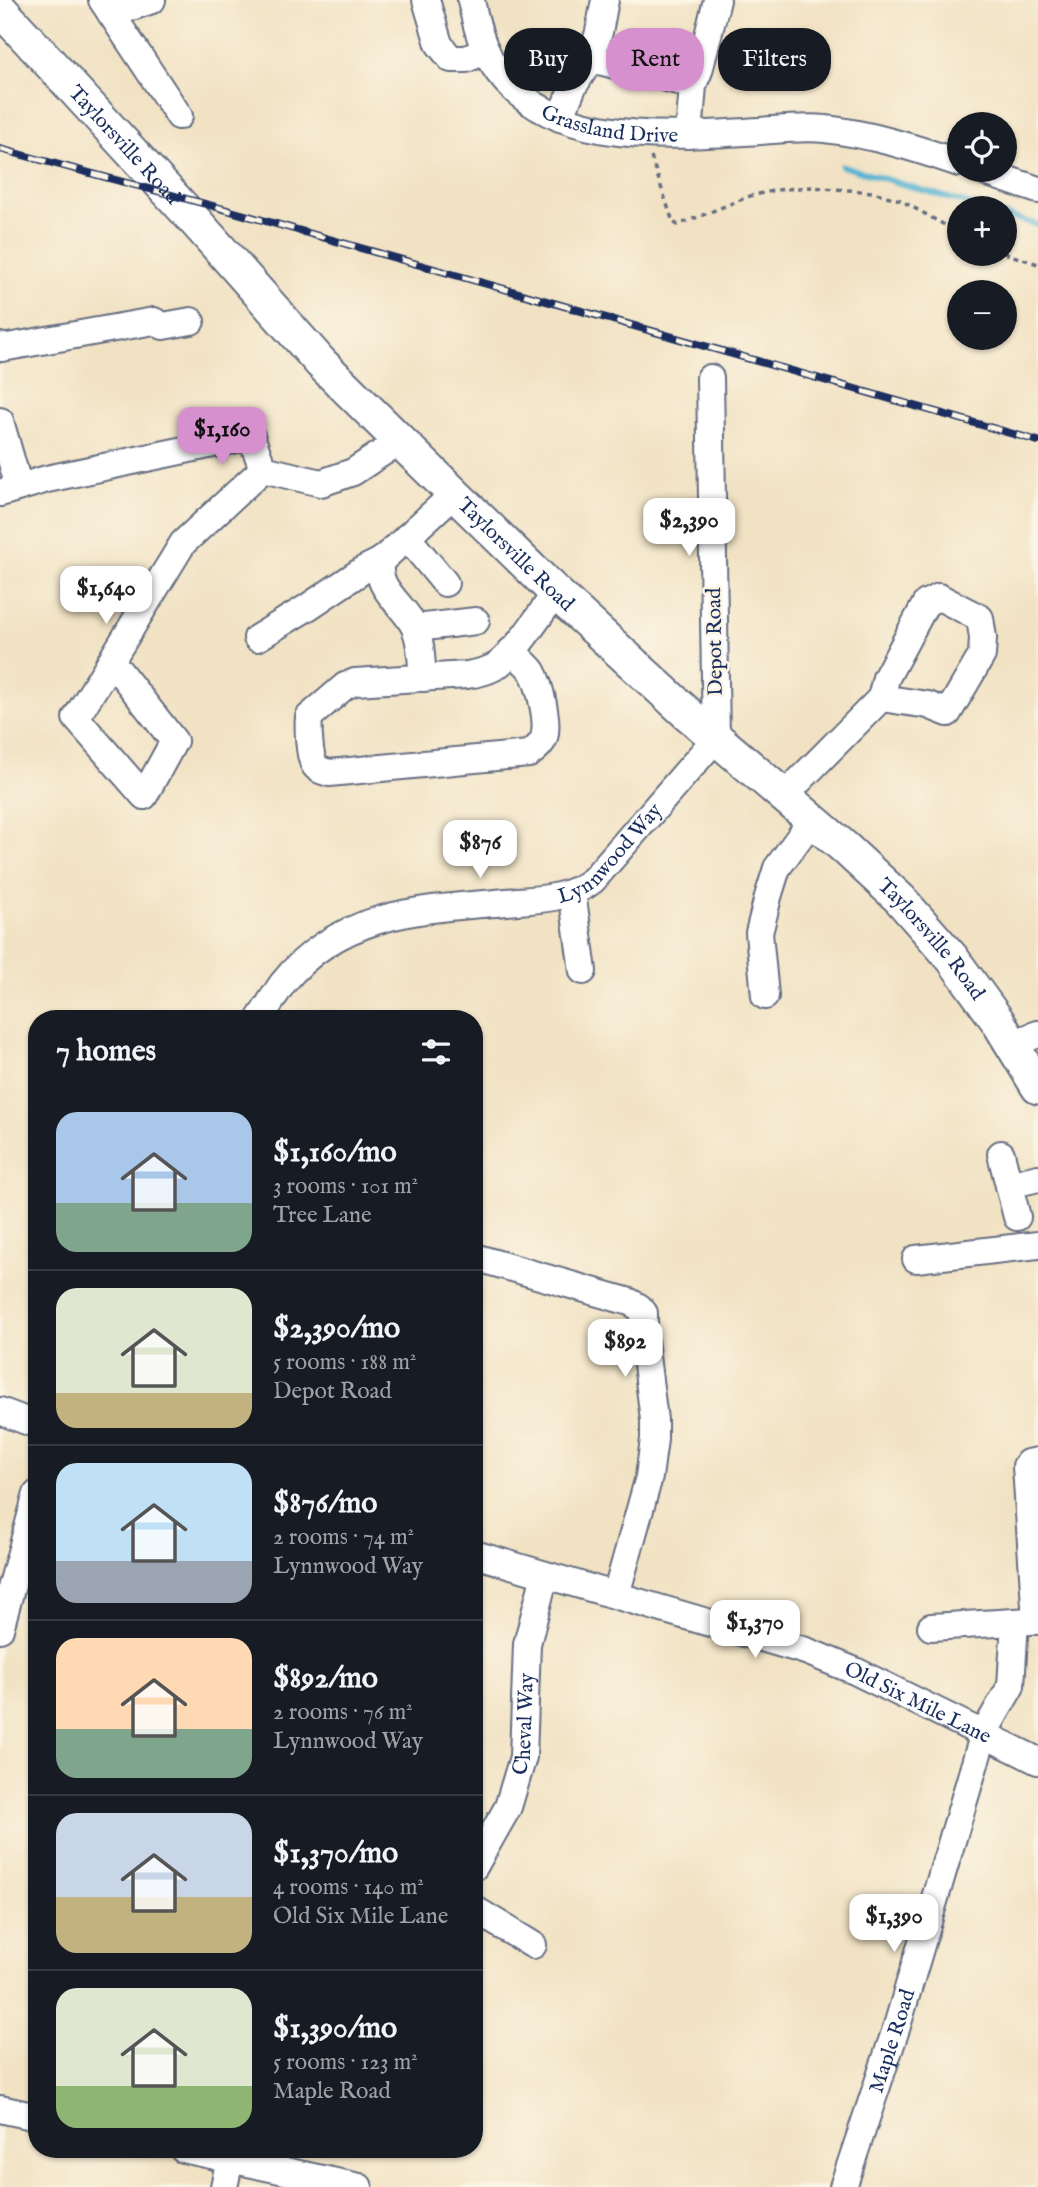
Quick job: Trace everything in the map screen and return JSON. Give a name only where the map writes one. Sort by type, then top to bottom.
[{"type":"main road","name":"Taylorsville Road","points":[[0,9],[206,233],[321,363],[556,593],[900,899],[952,958],[997,1020],[1025,1039],[1038,1087]]},
{"type":"street","points":[[152,0],[106,7],[180,116]]},
{"type":"street","points":[[426,0],[439,44],[451,59],[466,59],[486,51]]},
{"type":"street","name":"Grassland Drive","points":[[471,0],[486,51],[500,75],[512,88],[546,112],[589,128],[689,135],[823,128],[905,145],[947,159]]},
{"type":"street","points":[[592,56],[600,32],[605,0]]},
{"type":"street","points":[[704,51],[717,0]]},
{"type":"street","points":[[560,118],[571,91]]},
{"type":"street","points":[[689,135],[693,91]]},
{"type":"street","points":[[1014,182],[1038,190]]},
{"type":"street","points":[[1,348],[154,321],[163,326],[191,321]]},
{"type":"street","name":"Depot Road","points":[[710,378],[716,738]]},
{"type":"street","points":[[0,421],[9,490],[47,479],[251,436],[263,469]]},
{"type":"street","points":[[263,469],[321,483],[353,472],[400,441]]},
{"type":"street","points":[[112,663],[174,741],[144,796],[76,718],[183,543],[263,469]]},
{"type":"street","points":[[257,638],[363,569],[381,561],[454,494]]},
{"type":"street","points":[[407,537],[445,583]]},
{"type":"street","points":[[381,561],[381,580],[416,628],[420,640],[423,678]]},
{"type":"street","points":[[511,651],[530,668],[537,682],[546,722],[539,747],[529,754],[329,773],[313,764],[309,717],[345,685],[482,672],[497,665],[511,651],[556,593]]},
{"type":"street","points":[[784,796],[881,698],[886,678],[926,603],[939,597],[980,618],[982,656],[948,713],[928,705],[881,698]]},
{"type":"street","points":[[416,628],[476,621]]},
{"type":"street","name":"Lynnwood Way","points":[[265,1010],[297,968],[334,939],[371,922],[419,909],[547,898],[580,890],[593,880],[716,738]]},
{"type":"street","points":[[765,996],[759,933],[768,897],[777,868],[812,820]]},
{"type":"street","points":[[572,892],[583,971]]},
{"type":"street","points":[[1001,1154],[1017,1217]]},
{"type":"street","points":[[1009,1185],[1038,1178]]},
{"type":"street","points":[[916,1259],[1038,1245]]},
{"type":"street","points":[[483,1260],[629,1302],[644,1313],[644,1340],[654,1420],[653,1459],[616,1595]]},
{"type":"street","points":[[0,1411],[28,1422]]},
{"type":"street","name":"Maple Road","points":[[843,2187],[897,2026],[984,1733],[1011,1686],[1030,1621],[1026,1466],[1027,1463],[1038,1461]]},
{"type":"street","points":[[0,1629],[28,1527]]},
{"type":"street","name":"Old Six Mile Lane","points":[[483,1557],[806,1651],[855,1671],[1038,1760]]},
{"type":"street","name":"Cheval Way","points":[[483,1851],[508,1807],[523,1757],[527,1644],[545,1575]]},
{"type":"street","points":[[931,1627],[1030,1621]]},
{"type":"street","points":[[483,1914],[533,1945]]},
{"type":"street","points":[[0,2109],[28,2115]]},
{"type":"street","points":[[225,2158],[359,2187]]},
{"type":"street","points":[[224,2187],[230,2159]]},
{"type":"path","points":[[647,133],[650,154],[673,222],[678,225],[750,196],[810,187],[873,192],[900,200],[947,226]]},
{"type":"path","points":[[1017,257],[1038,264]]},
{"type":"waterway","points":[[842,166],[947,198]]},
{"type":"waterway","points":[[1017,219],[1038,225]]},
{"type":"railway","points":[[0,149],[213,206],[1038,441]]}]
